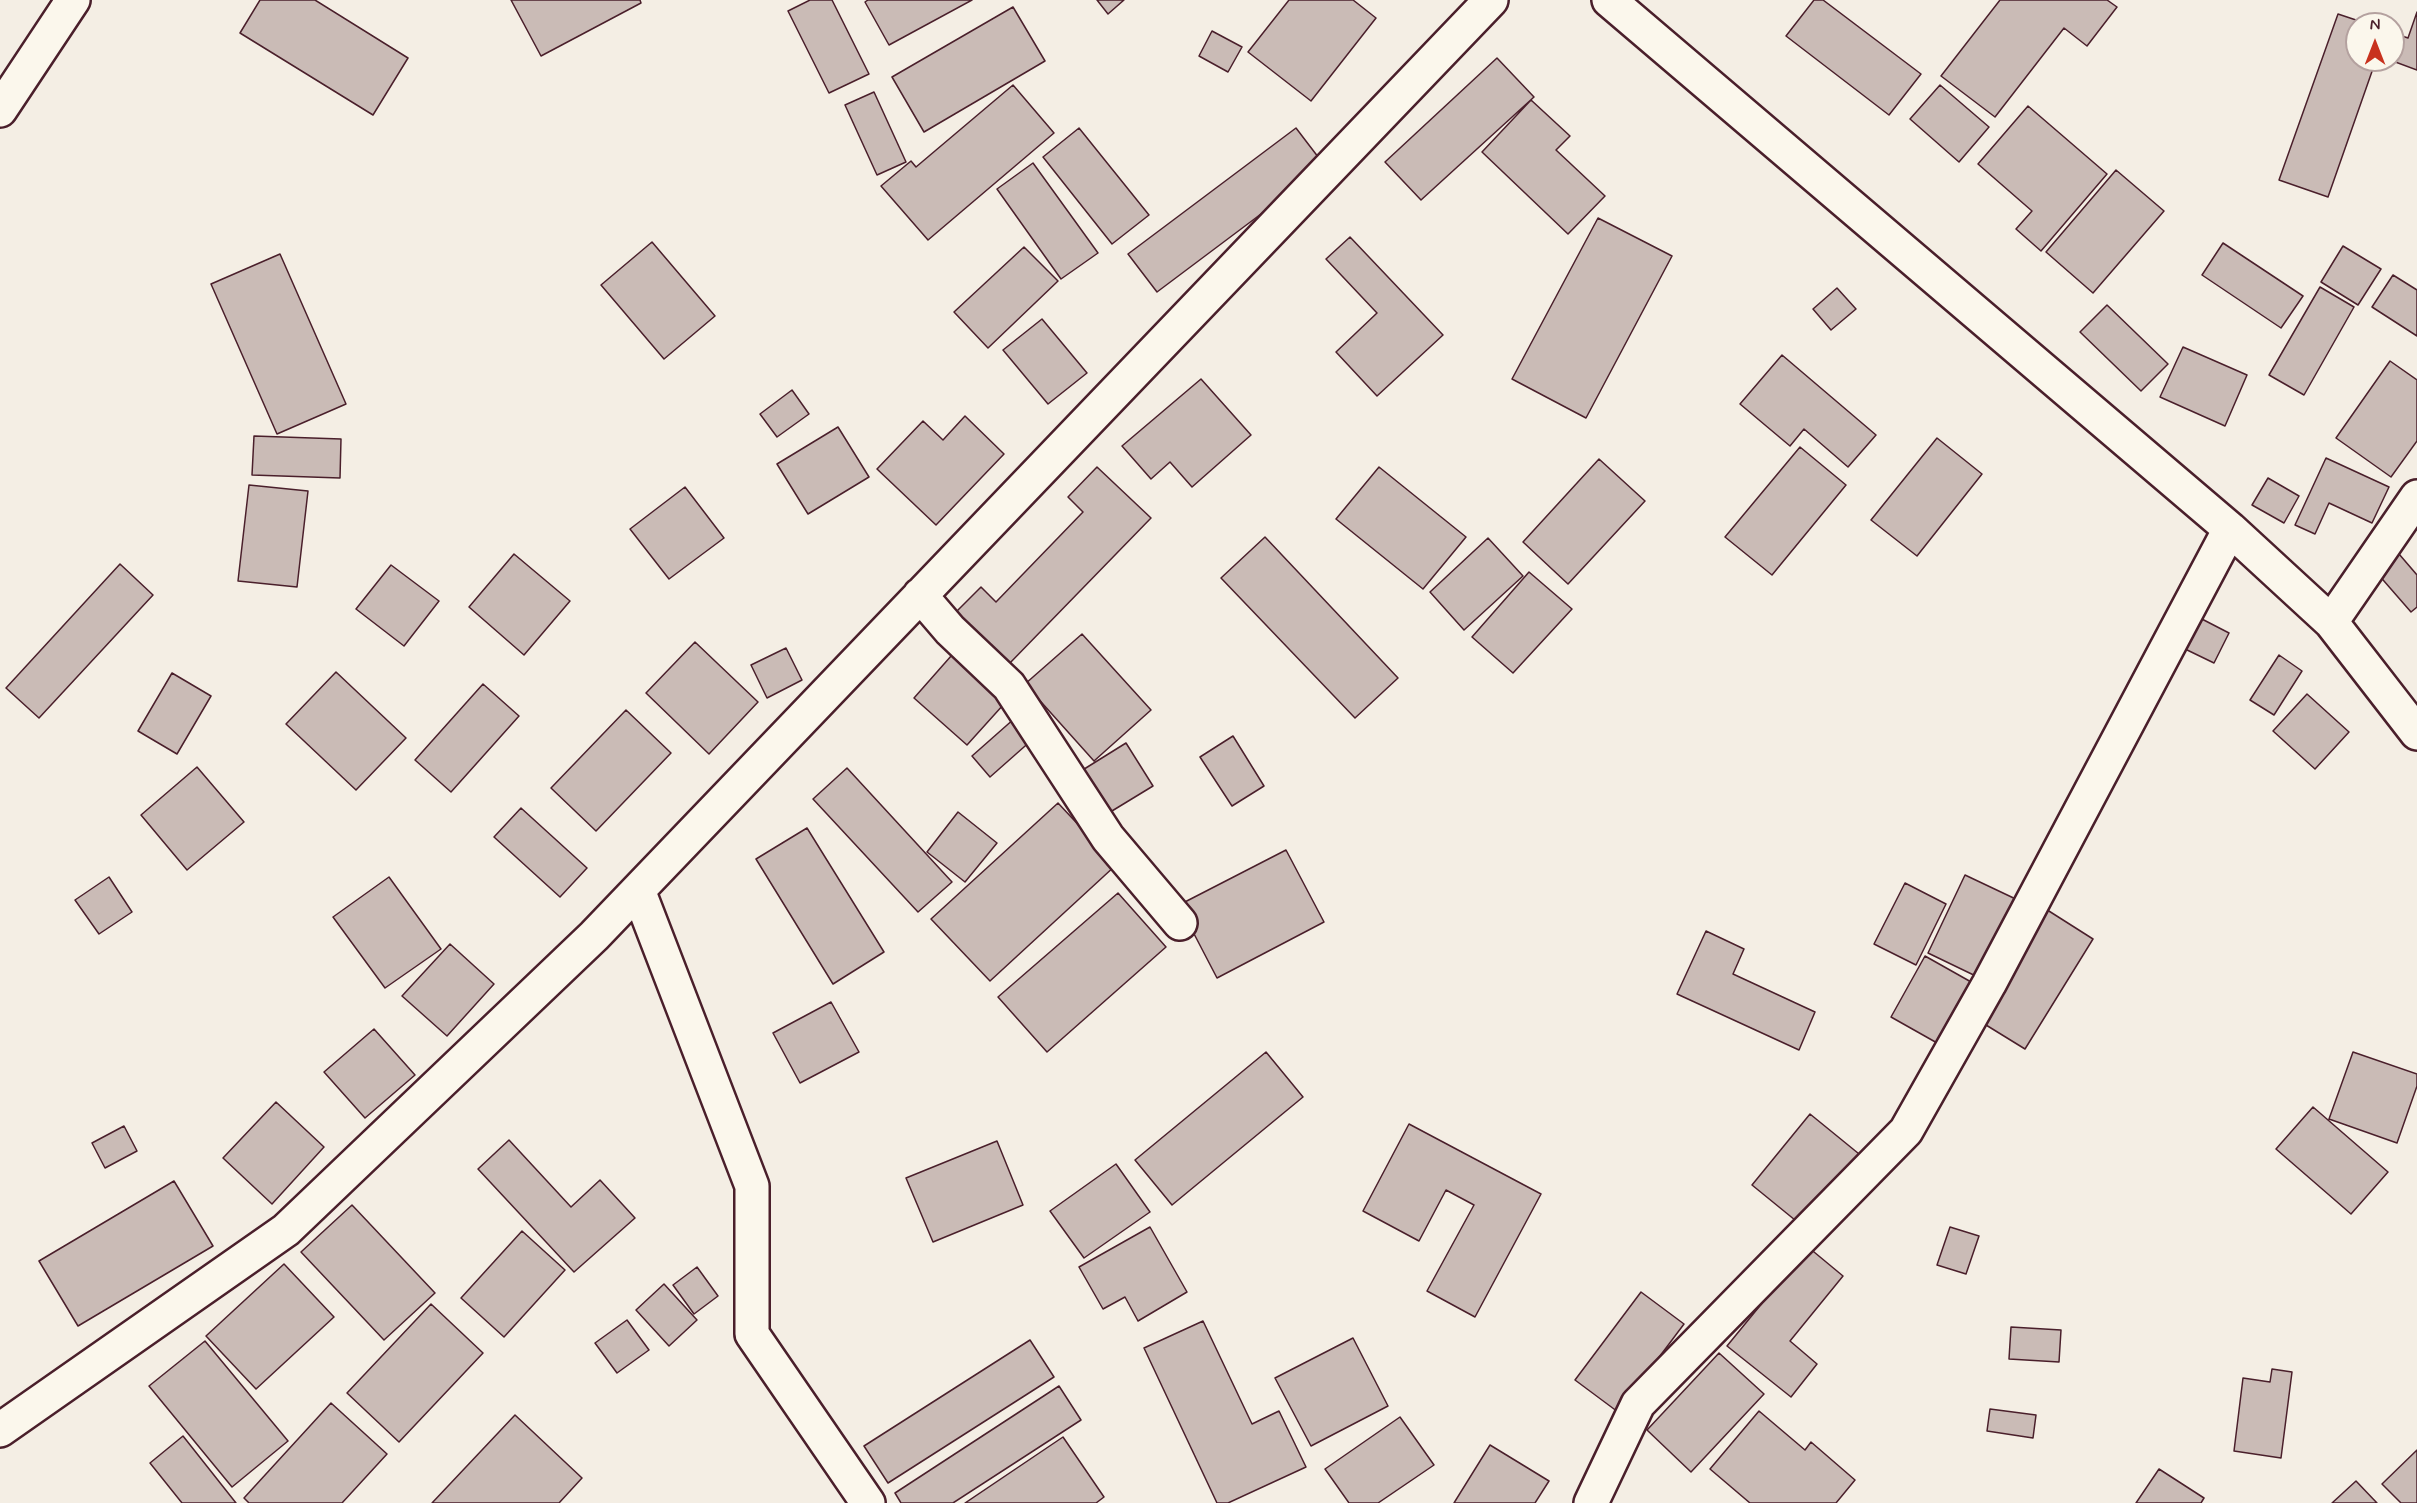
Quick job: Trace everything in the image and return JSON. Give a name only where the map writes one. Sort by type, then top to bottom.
[{"type":"street","points":[[0,110],[73,0]]},
{"type":"street","points":[[0,1430],[286,1230],[594,936],[1491,0]]},
{"type":"street","points":[[1609,0],[2230,530],[2331,622],[2417,733]]},
{"type":"street","points":[[2331,622],[2417,496]]},
{"type":"street","points":[[1591,1503],[1638,1404],[1906,1131],[1989,984],[2230,530]]},
{"type":"street","points":[[920,594],[950,630],[1009,686],[1108,838],[1180,923]]},
{"type":"street","points":[[638,890],[752,1186],[752,1334],[868,1503]]},
{"type":"building","points":[[260,0],[315,0],[408,58],[373,115],[240,33]]},
{"type":"building","points":[[511,0],[640,0],[641,3],[541,56]]},
{"type":"building","points":[[810,0],[832,0],[869,74],[829,93],[788,11]]},
{"type":"building","points":[[868,0],[972,0],[889,45],[865,2]]},
{"type":"building","points":[[1097,0],[1124,0],[1108,14]]},
{"type":"building","points":[[1289,0],[1353,0],[1376,18],[1311,101],[1248,52]]},
{"type":"building","points":[[1814,0],[1823,0],[1921,74],[1889,115],[1786,36]]},
{"type":"building","points":[[2000,0],[2107,0],[2117,7],[2087,46],[2064,28],[1995,117],[1941,76]]},
{"type":"building","points":[[1013,7],[1045,61],[924,132],[892,77]]},
{"type":"building","points":[[2417,12],[2417,70],[2405,66],[2405,37],[2408,38]]},
{"type":"building","points":[[2338,14],[2345,16],[2345,72],[2372,72],[2328,197],[2279,180]]},
{"type":"building","points":[[1212,31],[1242,47],[1228,72],[1199,56]]},
{"type":"building","points":[[1497,58],[1534,97],[1421,200],[1385,162]]},
{"type":"building","points":[[1013,85],[1054,133],[928,240],[881,186],[911,161],[916,167]]},
{"type":"building","points":[[1940,85],[1989,127],[1959,162],[1910,119]]},
{"type":"building","points":[[874,92],[906,162],[877,175],[845,105]]},
{"type":"building","points":[[1531,100],[1570,136],[1556,150],[1605,196],[1568,234],[1482,152]]},
{"type":"building","points":[[2028,106],[2107,174],[2041,251],[2016,229],[2032,211],[1978,164]]},
{"type":"building","points":[[1079,128],[1149,215],[1112,244],[1043,157]]},
{"type":"building","points":[[1296,128],[1325,166],[1157,292],[1128,254]]},
{"type":"building","points":[[1033,163],[1098,253],[1061,279],[997,189]]},
{"type":"building","points":[[2116,170],[2164,211],[2093,293],[2046,252]]},
{"type":"building","points":[[1598,218],[1672,256],[1586,418],[1512,379]]},
{"type":"building","points":[[1350,237],[1443,335],[1377,396],[1336,352],[1377,313],[1326,259]]},
{"type":"building","points":[[652,242],[715,316],[664,359],[601,285]]},
{"type":"building","points":[[2223,243],[2303,296],[2281,328],[2202,275]]},
{"type":"building","points":[[2343,246],[2381,269],[2358,305],[2321,282]]},
{"type":"building","points":[[1024,247],[1058,281],[988,348],[954,312]]},
{"type":"building","points":[[280,254],[346,404],[277,434],[211,284]]},
{"type":"building","points":[[2393,275],[2417,290],[2417,336],[2372,307]]},
{"type":"building","points":[[2320,287],[2354,307],[2304,395],[2269,375]]},
{"type":"building","points":[[1837,288],[1856,309],[1831,330],[1813,309]]},
{"type":"building","points":[[2107,305],[2168,364],[2141,391],[2080,332]]},
{"type":"building","points":[[1042,319],[1087,373],[1048,404],[1003,350]]},
{"type":"building","points":[[2183,347],[2247,375],[2225,426],[2160,397]]},
{"type":"building","points":[[1782,355],[1876,435],[1848,467],[1804,429],[1790,446],[1740,404]]},
{"type":"building","points":[[2390,361],[2417,380],[2417,441],[2391,477],[2336,438]]},
{"type":"building","points":[[1201,379],[1251,435],[1192,487],[1170,462],[1151,479],[1122,446]]},
{"type":"building","points":[[792,390],[809,414],[777,437],[760,414]]},
{"type":"building","points":[[965,416],[1004,454],[936,525],[877,469],[923,421],[943,440]]},
{"type":"building","points":[[838,427],[869,477],[808,514],[777,464]]},
{"type":"building","points":[[254,436],[341,439],[340,478],[252,475]]},
{"type":"building","points":[[1937,438],[1982,474],[1917,556],[1871,520]]},
{"type":"building","points":[[1800,447],[1846,485],[1772,575],[1725,537]]},
{"type":"building","points":[[2326,458],[2389,487],[2372,523],[2329,503],[2315,534],[2295,525]]},
{"type":"building","points":[[1599,459],[1645,501],[1568,584],[1523,542]]},
{"type":"building","points":[[1097,467],[1151,518],[1008,665],[954,614],[981,587],[996,602],[1083,512],[1068,497]]},
{"type":"building","points":[[1379,467],[1466,537],[1423,589],[1336,519]]},
{"type":"building","points":[[2268,478],[2299,496],[2284,523],[2252,505]]},
{"type":"building","points":[[249,485],[308,491],[297,587],[238,581]]},
{"type":"building","points":[[685,487],[724,538],[669,579],[630,529]]},
{"type":"building","points":[[1265,537],[1398,678],[1355,718],[1221,578]]},
{"type":"building","points":[[1488,538],[1523,576],[1464,630],[1430,592]]},
{"type":"building","points":[[514,554],[570,601],[524,655],[469,607]]},
{"type":"building","points":[[2399,554],[2417,575],[2417,607],[2411,612],[2377,573]]},
{"type":"building","points":[[120,564],[153,595],[39,718],[6,688]]},
{"type":"building","points":[[391,565],[439,601],[404,646],[356,609]]},
{"type":"building","points":[[1529,572],[1572,609],[1513,673],[1472,637]]},
{"type":"building","points":[[2198,617],[2229,633],[2214,663],[2183,648]]},
{"type":"building","points":[[1082,634],[1151,710],[1094,761],[1025,684]]},
{"type":"building","points":[[695,642],[758,702],[709,754],[646,693]]},
{"type":"building","points":[[959,647],[1013,694],[967,745],[914,698]]},
{"type":"building","points":[[786,648],[802,680],[767,698],[751,665]]},
{"type":"building","points":[[2279,655],[2302,671],[2274,715],[2250,700]]},
{"type":"building","points":[[336,672],[406,738],[356,790],[286,724]]},
{"type":"building","points":[[172,673],[211,696],[177,754],[138,731]]},
{"type":"building","points":[[483,684],[519,716],[451,792],[415,760]]},
{"type":"building","points":[[2307,694],[2349,732],[2315,769],[2273,731]]},
{"type":"building","points":[[626,710],[671,753],[596,831],[551,788]]},
{"type":"building","points":[[1015,718],[1033,739],[990,777],[972,756]]},
{"type":"building","points":[[1233,736],[1264,786],[1232,806],[1200,757]]},
{"type":"building","points":[[1126,743],[1153,786],[1107,814],[1081,771]]},
{"type":"building","points":[[197,767],[244,822],[187,870],[141,815]]},
{"type":"building","points":[[847,768],[952,882],[918,912],[813,799]]},
{"type":"building","points":[[1058,803],[1116,865],[990,981],[931,919]]},
{"type":"building","points":[[521,808],[587,868],[560,897],[494,837]]},
{"type":"building","points":[[958,812],[997,843],[965,882],[927,852]]},
{"type":"building","points":[[807,828],[884,952],[833,984],[756,859]]},
{"type":"building","points":[[1286,850],[1324,922],[1217,978],[1179,905]]},
{"type":"building","points":[[1965,875],[2022,902],[1984,980],[1928,953]]},
{"type":"building","points":[[109,877],[132,912],[99,934],[75,900]]},
{"type":"building","points":[[389,877],[441,949],[385,988],[333,917]]},
{"type":"building","points":[[1905,883],[1946,904],[1916,965],[1874,944]]},
{"type":"building","points":[[1118,893],[1166,947],[1047,1052],[998,997]]},
{"type":"building","points":[[2041,906],[2093,939],[2025,1049],[1973,1017]]},
{"type":"building","points":[[1706,931],[1744,949],[1733,974],[1815,1012],[1799,1050],[1677,994]]},
{"type":"building","points":[[450,944],[494,984],[447,1036],[402,996]]},
{"type":"building","points":[[1925,956],[1980,987],[1946,1048],[1891,1017]]},
{"type":"building","points":[[831,1002],[859,1052],[800,1083],[773,1033]]},
{"type":"building","points":[[374,1029],[415,1075],[365,1118],[324,1072]]},
{"type":"building","points":[[1266,1052],[1303,1097],[1172,1205],[1135,1160]]},
{"type":"building","points":[[2353,1052],[2417,1074],[2417,1086],[2397,1143],[2329,1119]]},
{"type":"building","points":[[276,1102],[324,1147],[272,1204],[223,1158]]},
{"type":"building","points":[[2313,1107],[2388,1172],[2351,1214],[2276,1149]]},
{"type":"building","points":[[1810,1114],[1864,1158],[1806,1229],[1752,1185]]},
{"type":"building","points":[[1409,1124],[1541,1194],[1475,1317],[1427,1291],[1474,1205],[1446,1190],[1419,1241],[1363,1211]]},
{"type":"building","points":[[124,1126],[137,1151],[105,1168],[92,1143]]},
{"type":"building","points":[[509,1140],[571,1207],[600,1180],[635,1218],[574,1272],[478,1169]]},
{"type":"building","points":[[997,1141],[1023,1205],[933,1242],[906,1178]]},
{"type":"building","points":[[1116,1164],[1150,1212],[1084,1258],[1050,1211]]},
{"type":"building","points":[[174,1181],[213,1246],[78,1326],[39,1261]]},
{"type":"building","points":[[352,1205],[435,1293],[384,1340],[301,1252]]},
{"type":"building","points":[[1150,1227],[1187,1292],[1138,1321],[1125,1297],[1103,1309],[1079,1267]]},
{"type":"building","points":[[1950,1227],[1979,1236],[1966,1274],[1937,1265]]},
{"type":"building","points":[[522,1231],[565,1270],[504,1337],[461,1298]]},
{"type":"building","points":[[1808,1247],[1843,1276],[1790,1341],[1817,1364],[1791,1397],[1727,1346]]},
{"type":"building","points":[[284,1264],[334,1317],[256,1389],[206,1336]]},
{"type":"building","points":[[697,1267],[718,1296],[694,1314],[673,1285]]},
{"type":"building","points":[[664,1284],[697,1320],[669,1346],[636,1310]]},
{"type":"building","points":[[1641,1292],[1684,1324],[1618,1412],[1575,1380]]},
{"type":"building","points":[[431,1304],[483,1353],[399,1442],[347,1393]]},
{"type":"building","points":[[627,1320],[649,1350],[617,1373],[595,1343]]},
{"type":"building","points":[[1203,1321],[1252,1424],[1279,1411],[1306,1467],[1228,1503],[1217,1503],[1144,1348]]},
{"type":"building","points":[[2011,1327],[2061,1330],[2059,1362],[2009,1359]]},
{"type":"building","points":[[1353,1338],[1388,1406],[1311,1446],[1275,1378]]},
{"type":"building","points":[[1030,1340],[1054,1377],[888,1483],[864,1446]]},
{"type":"building","points":[[205,1341],[288,1441],[232,1487],[149,1386]]},
{"type":"building","points":[[1719,1353],[1764,1394],[1691,1472],[1647,1430]]},
{"type":"building","points":[[2272,1369],[2292,1372],[2281,1458],[2234,1451],[2243,1378],[2270,1382]]},
{"type":"building","points":[[1059,1386],[1081,1420],[953,1503],[901,1503],[895,1493]]},
{"type":"building","points":[[331,1403],[387,1454],[342,1503],[249,1503],[244,1498]]},
{"type":"building","points":[[1990,1409],[2036,1415],[2033,1438],[1987,1431]]},
{"type":"building","points":[[1759,1411],[1805,1450],[1811,1442],[1855,1480],[1836,1503],[1750,1503],[1710,1469]]},
{"type":"building","points":[[515,1415],[582,1478],[559,1503],[432,1503]]},
{"type":"building","points":[[1400,1417],[1434,1465],[1378,1503],[1349,1503],[1325,1469]]},
{"type":"building","points":[[183,1436],[236,1503],[182,1503],[150,1463]]},
{"type":"building","points":[[1063,1437],[1104,1497],[1096,1503],[965,1503]]},
{"type":"building","points":[[1490,1445],[1549,1481],[1535,1503],[1454,1503]]},
{"type":"building","points":[[2417,1450],[2417,1503],[2401,1503],[2382,1484]]},
{"type":"building","points":[[2159,1469],[2204,1498],[2201,1503],[2136,1503]]},
{"type":"building","points":[[2356,1481],[2377,1503],[2332,1503]]}]
